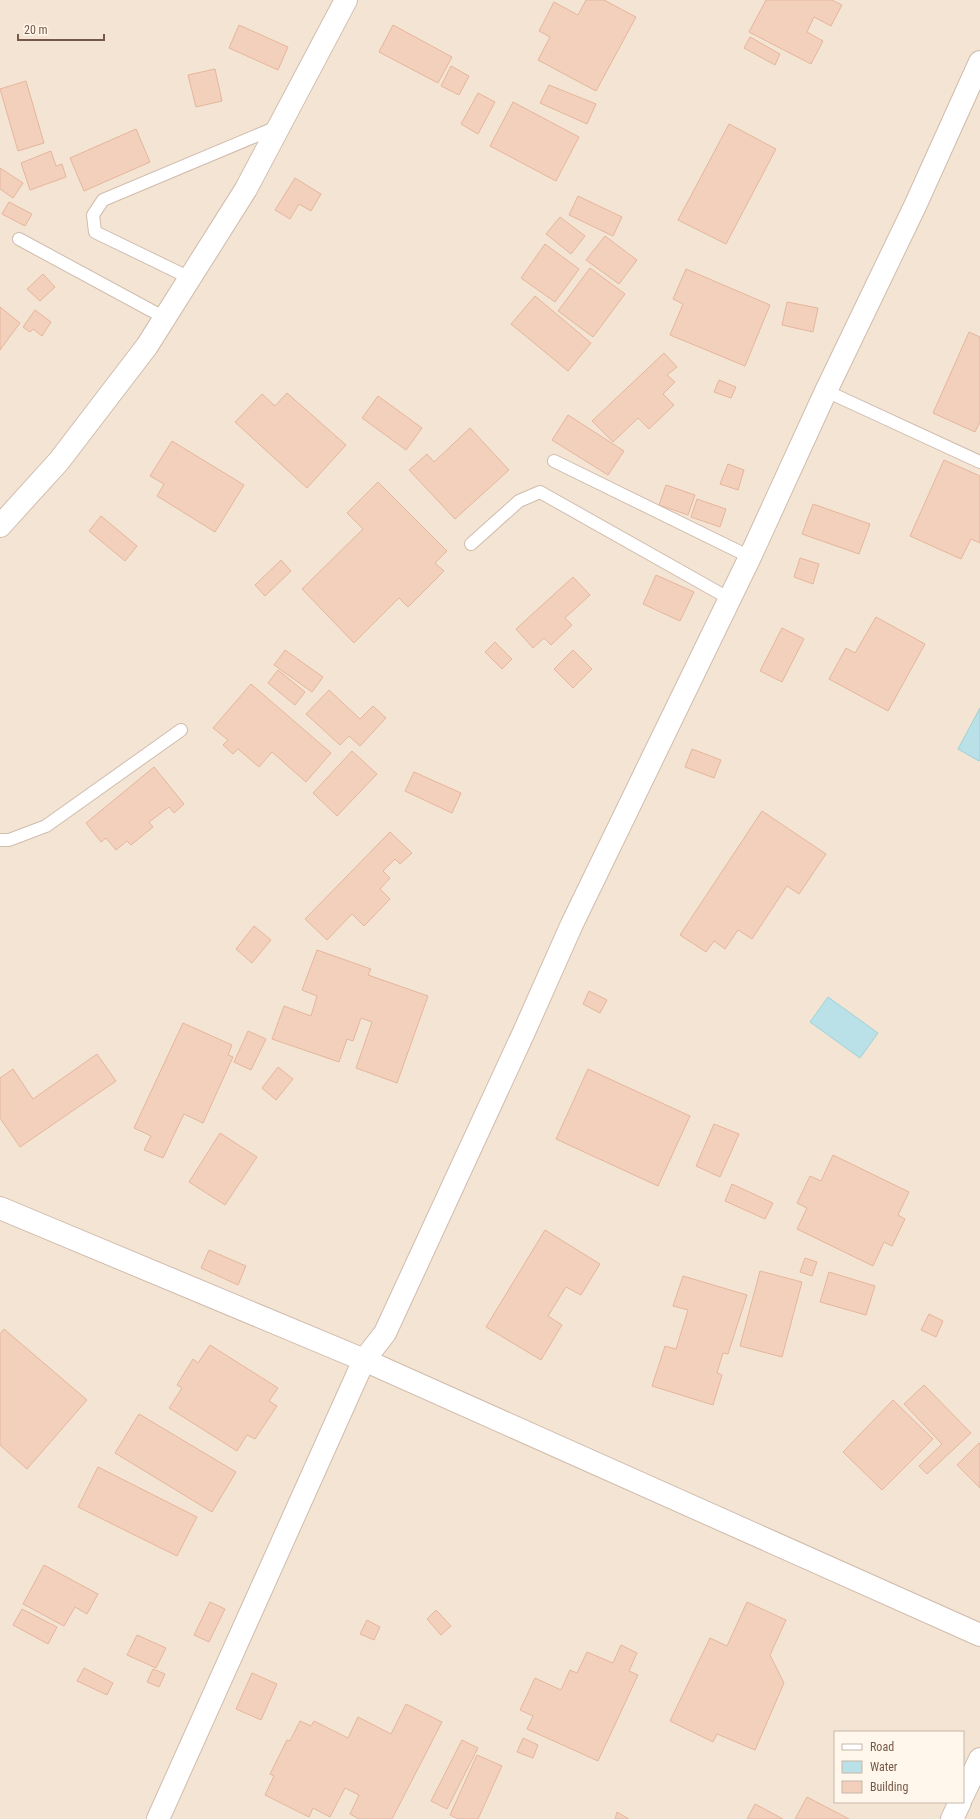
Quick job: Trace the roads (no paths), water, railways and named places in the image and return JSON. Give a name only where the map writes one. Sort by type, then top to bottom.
[{"type":"street","points":[[0,526],[59,461],[147,346],[246,189],[346,0]]},
{"type":"street","points":[[158,1819],[364,1360],[385,1333],[524,1032],[572,924],[750,557],[826,392],[915,206],[980,62]]},
{"type":"street","points":[[0,1208],[364,1360],[980,1636]]},
{"type":"street","points":[[964,1793],[980,1759]]},
{"type":"street","points":[[952,1819],[960,1803]]},
{"type":"lane","points":[[190,278],[95,232],[93,215],[103,200],[280,126]]},
{"type":"lane","points":[[19,239],[165,318]]},
{"type":"lane","points":[[826,392],[980,462]]},
{"type":"lane","points":[[554,461],[750,557]]},
{"type":"lane","points":[[471,544],[519,501],[540,492],[730,599]]},
{"type":"lane","points":[[0,840],[9,840],[46,826],[181,730]]},
{"type":"water","points":[[980,708],[980,759],[979,761],[958,749]]},
{"type":"water","points":[[828,997],[878,1033],[860,1058],[810,1022]]}]
